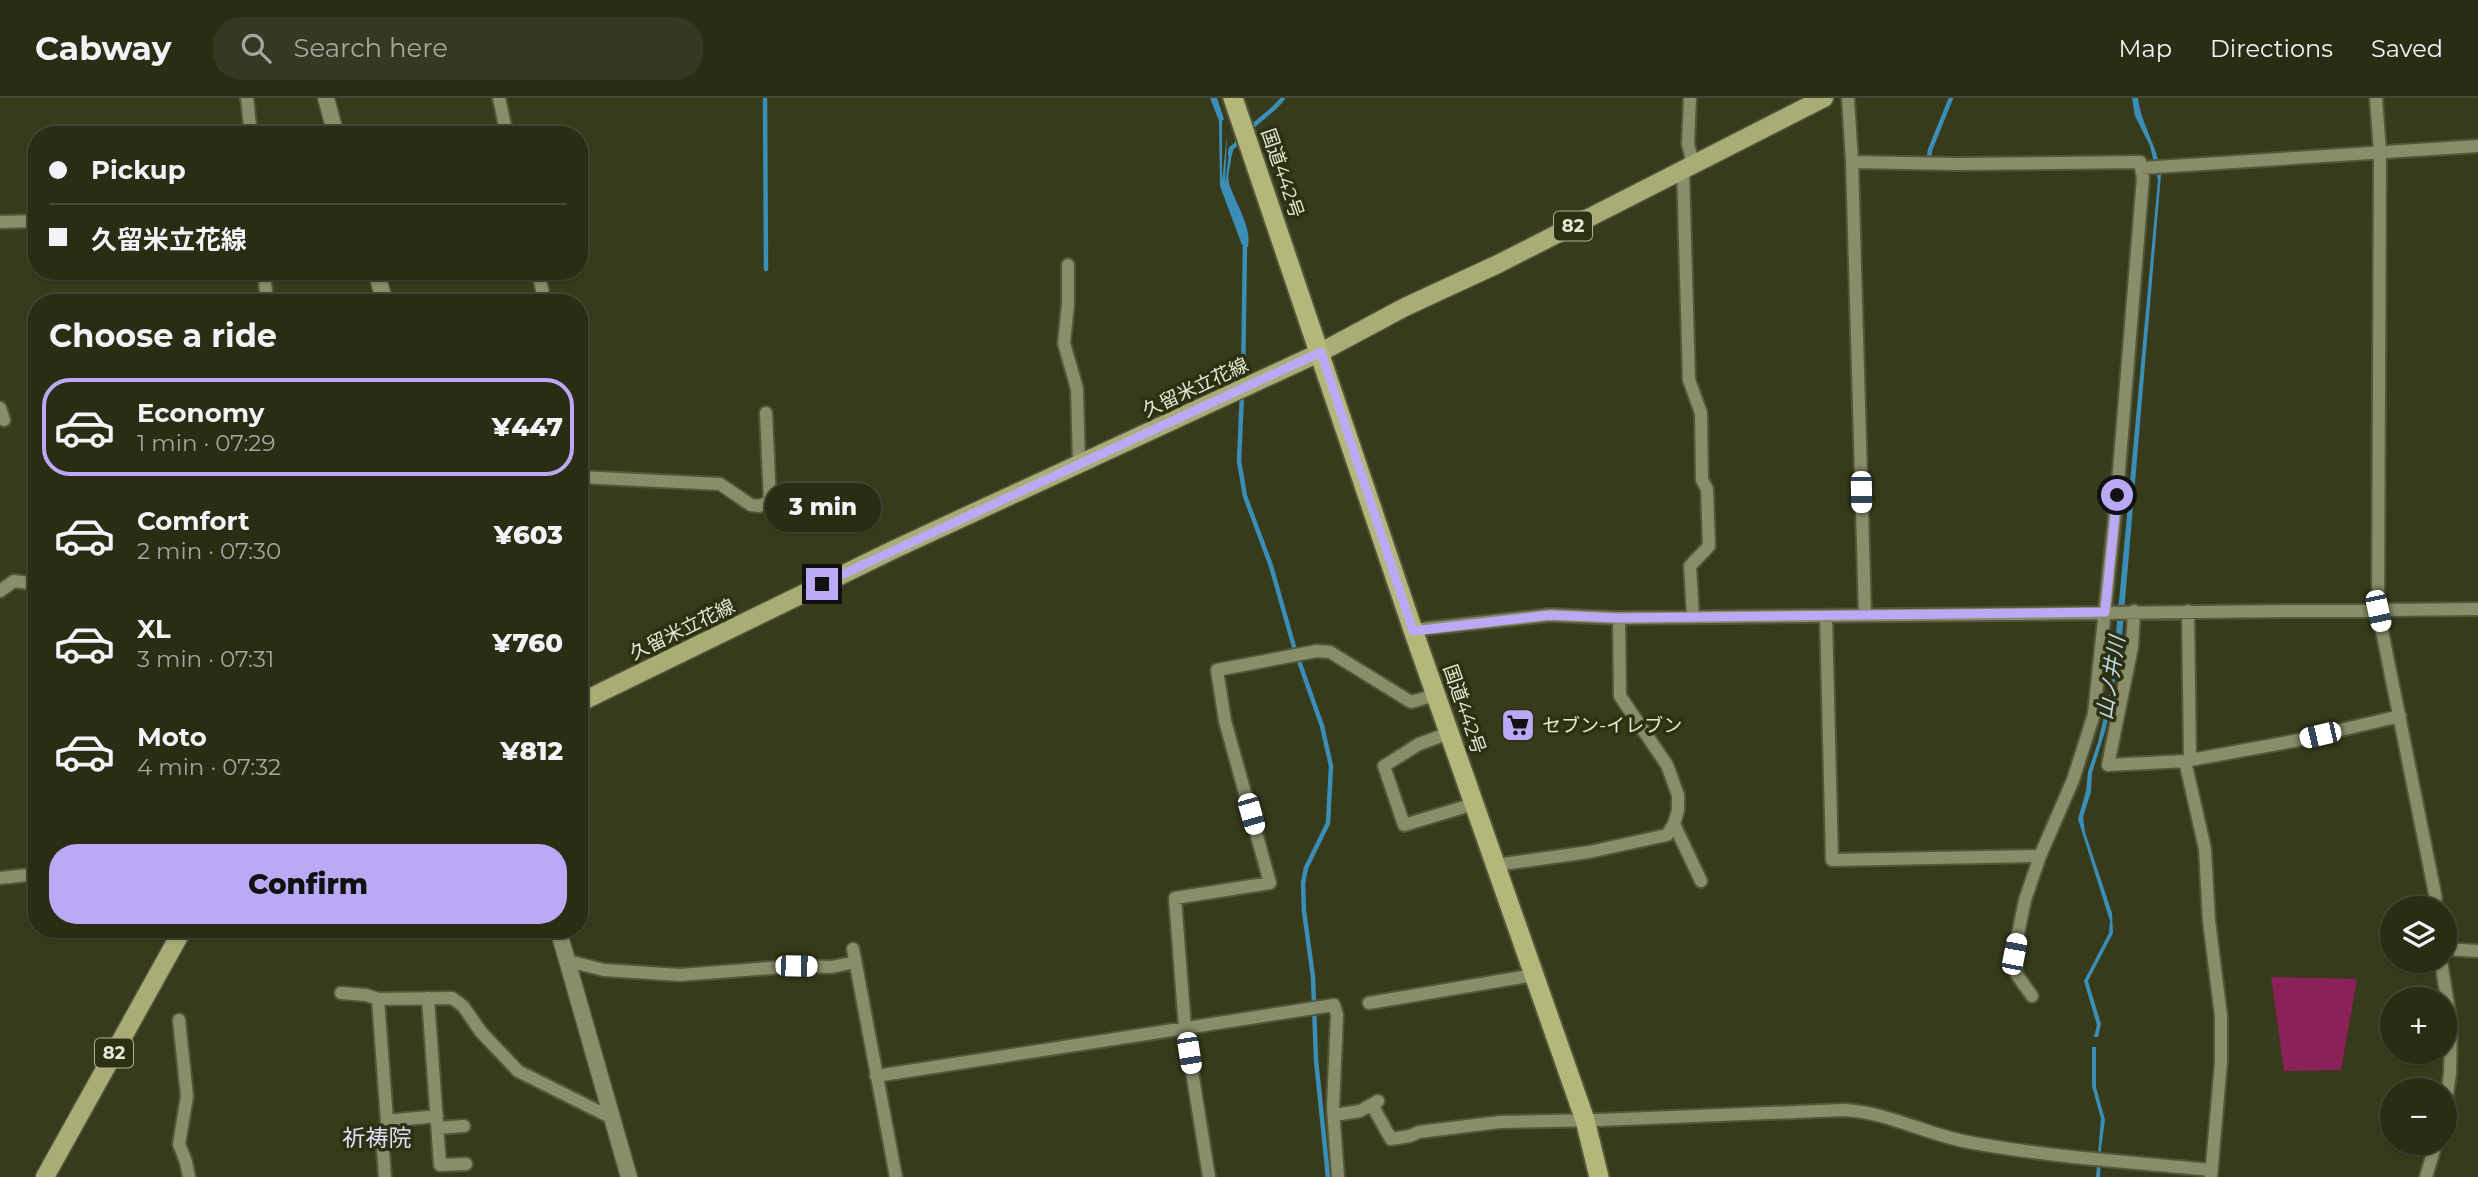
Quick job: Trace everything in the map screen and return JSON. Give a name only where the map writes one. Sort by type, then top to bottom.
[{"type":"highway","name":"国道442号","points":[[1233,98],[1321,352],[1413,631],[1585,1120],[1599,1177]]},
{"type":"main road","name":"久留米立花線","points":[[588,699],[895,549],[1321,352],[1405,307],[1498,264],[1824,98]]},
{"type":"main road","name":"82","points":[[45,1177],[178,938]]},
{"type":"street","points":[[247,98],[250,126]]},
{"type":"street","points":[[326,98],[334,126]]},
{"type":"street","points":[[499,98],[505,126]]},
{"type":"street","points":[[1690,98],[1689,380],[1701,413],[1702,481],[1707,489],[1709,546],[1690,566],[1693,617]]},
{"type":"street","points":[[1848,98],[1865,615]]},
{"type":"street","points":[[2376,98],[2380,153],[2378,611],[2434,896]]},
{"type":"street","points":[[2141,168],[2478,146]]},
{"type":"street","points":[[1852,162],[2140,162],[2142,192],[2094,714],[2073,780],[2040,856],[2025,900],[2014,954],[2017,975],[2032,996]]},
{"type":"street","points":[[0,222],[28,221]]},
{"type":"street","points":[[1068,265],[1068,304],[1063,343],[1077,389],[1079,464]]},
{"type":"street","points":[[766,413],[770,502]]},
{"type":"street","points":[[588,477],[720,484],[751,505],[759,506],[770,502]]},
{"type":"street","points":[[770,502],[782,510]]},
{"type":"street","points":[[0,592],[14,582],[28,583]]},
{"type":"street","points":[[1413,631],[1550,615],[1619,618],[2478,608]]},
{"type":"street","points":[[2134,611],[2132,647],[2108,765],[2188,760],[2294,741],[2400,716]]},
{"type":"street","points":[[1334,1115],[1360,1111],[1375,1103],[1391,1139],[1419,1132],[1500,1122],[1865,1111],[1945,1138],[1993,1147],[2212,1173],[2221,1062],[2221,1016],[2208,921],[2205,849],[2188,760],[2188,611]]},
{"type":"street","points":[[1826,616],[1832,860],[2040,856]]},
{"type":"street","points":[[1496,865],[1589,852],[1667,835],[1674,824],[1678,795],[1667,765],[1620,695],[1619,618]]},
{"type":"street","points":[[1209,1177],[1185,1028],[1175,898],[1270,883],[1225,721],[1217,670],[1317,651],[1330,652],[1411,702],[1436,695]]},
{"type":"street","points":[[1450,733],[1419,744],[1384,766],[1404,825],[1474,804]]},
{"type":"street","points":[[1674,824],[1701,881]]},
{"type":"street","points":[[0,878],[28,875]]},
{"type":"street","points":[[561,938],[629,1177]]},
{"type":"street","points":[[2457,950],[2478,951]]},
{"type":"street","points":[[568,961],[604,970],[680,975],[796,966],[832,967],[854,956],[896,1177]]},
{"type":"street","points":[[2443,973],[2451,1024],[2449,1078]]},
{"type":"street","points":[[1369,1003],[1534,975]]},
{"type":"street","points":[[341,993],[378,999],[452,998],[463,1006],[481,1032],[518,1071],[612,1118]]},
{"type":"street","points":[[428,998],[440,1165],[466,1164]]},
{"type":"street","points":[[378,999],[387,1121],[383,1150],[385,1177]]},
{"type":"street","points":[[876,1076],[1334,1005],[1334,1115],[1338,1177]]},
{"type":"street","points":[[179,1020],[187,1096],[179,1144],[187,1162],[189,1177]]},
{"type":"street","points":[[387,1121],[437,1122],[464,1126]]},
{"type":"street","points":[[2426,1177],[2433,1155]]},
{"type":"shaded area","points":[[2271,977],[2357,979],[2341,1070],[2284,1071]]},
{"type":"water","points":[[1210,98],[1217,98],[1224,119],[1222,181],[1227,135],[1225,185],[1230,145],[1232,155],[1229,183],[1248,231],[1248,247],[1242,245],[1220,186],[1219,121]]},
{"type":"water","points":[[2132,98],[2138,98],[2161,175],[2121,648],[2106,728],[2092,773],[2091,792],[2083,817],[2085,832],[2112,913],[2113,933],[2088,981],[2101,1024],[2098,1037],[2094,1037],[2097,1025],[2084,981],[2109,933],[2110,921],[2078,819],[2111,688],[2158,180],[2150,146],[2135,116]]},
{"type":"water","points":[[2092,1047],[2096,1047],[2096,1087],[2105,1120],[2100,1177],[2096,1177],[2101,1119],[2092,1086]]},
{"type":"waterway","points":[[765,98],[766,269]]},
{"type":"waterway","points":[[1249,130],[1283,98]]},
{"type":"waterway","points":[[1929,158],[1951,98]]},
{"type":"waterway","points":[[1230,154],[1231,149],[1241,139]]},
{"type":"waterway","points":[[1243,382],[1245,244]]},
{"type":"waterway","points":[[1242,394],[1239,461],[1245,496],[1271,566],[1294,647],[1322,726],[1331,766],[1328,823],[1306,868],[1303,883],[1328,1177]]},
{"type":"place","name":"セブン-イレブン","points":[[1518,725]]},
{"type":"district","name":"祈祷院","points":[[377,1138]]},
{"type":"route","points":[[822,584],[1321,352],[1413,631],[1550,615],[1619,618],[2105,612],[2117,495]]},
{"type":"water label","name":"山ノ井川","points":[[2111,678]]}]
